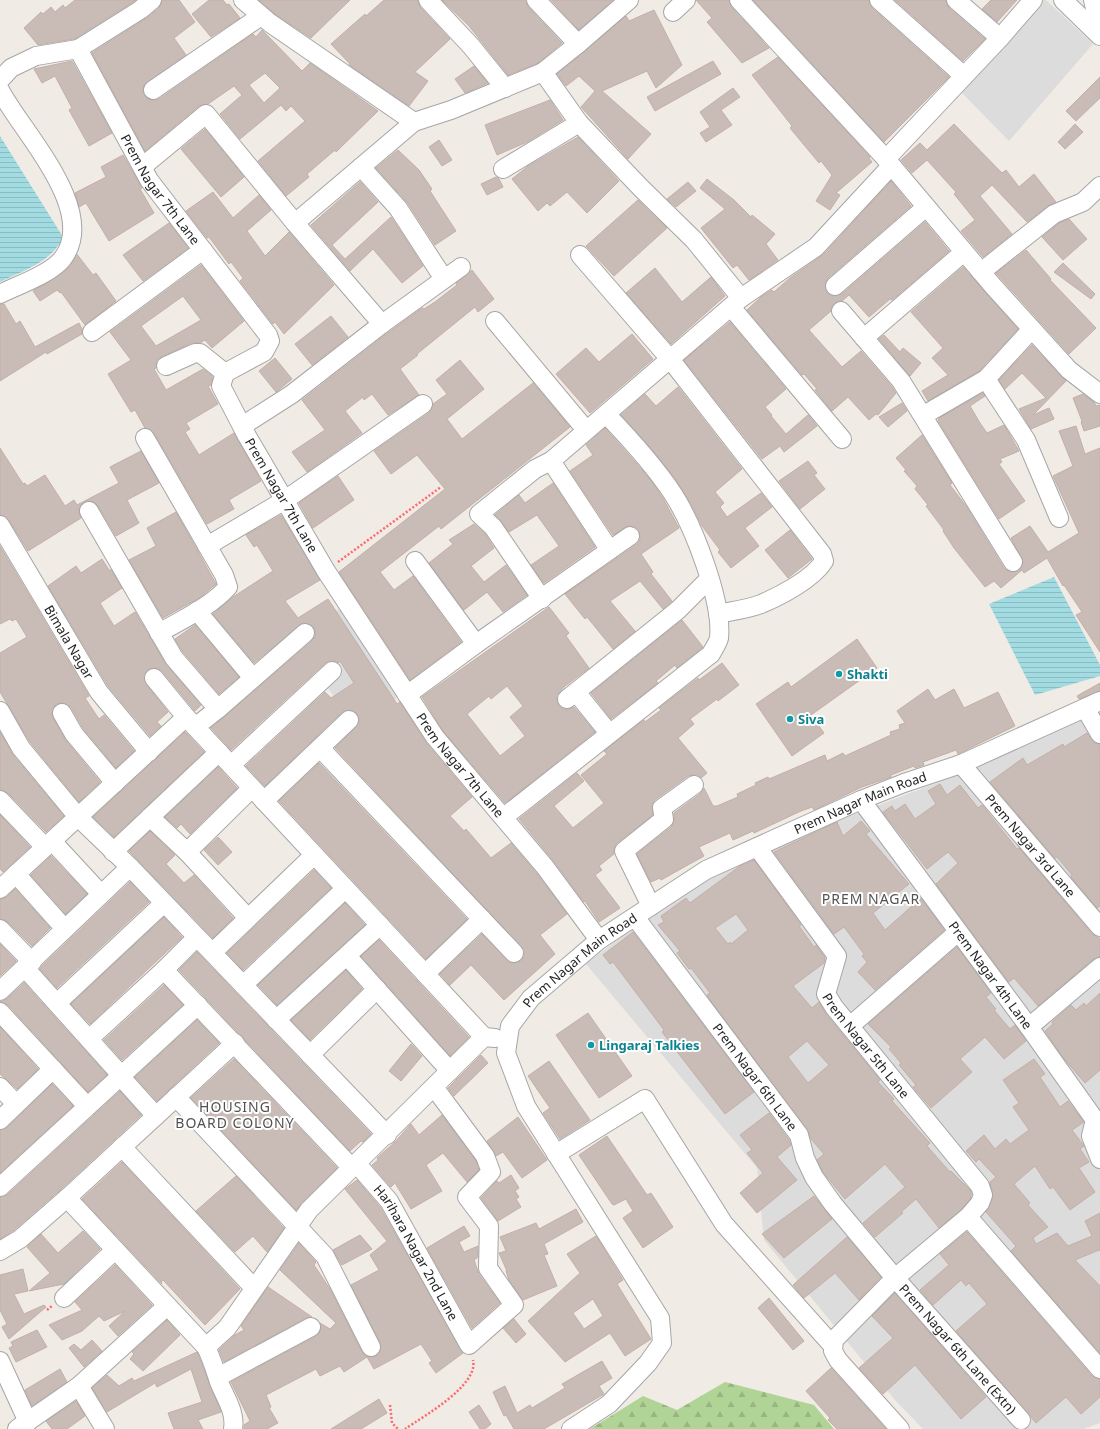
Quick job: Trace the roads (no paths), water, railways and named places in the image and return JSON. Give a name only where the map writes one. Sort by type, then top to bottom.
[{"type":"street","points":[[0,80],[18,65],[36,56],[78,49],[140,10],[152,0]]},
{"type":"street","points":[[243,0],[270,23],[414,122]]},
{"type":"street","points":[[428,0],[471,46],[505,88]]},
{"type":"street","points":[[536,0],[578,44]]},
{"type":"street","points":[[295,223],[414,122],[451,110],[543,72],[578,44],[628,0]]},
{"type":"street","points":[[740,0],[888,162],[981,272],[1069,370],[1100,394]]},
{"type":"street","points":[[879,0],[964,76]]},
{"type":"street","points":[[956,0],[1000,38]]},
{"type":"street","points":[[542,599],[492,528],[479,514],[535,469],[551,461],[736,302],[816,247],[928,116],[1033,0]]},
{"type":"street","points":[[1063,0],[1100,36]]},
{"type":"street","points":[[1093,0],[1100,30]]},
{"type":"street","points":[[153,90],[261,16]]},
{"type":"street","name":"Prem Nagar 7th Lane","points":[[78,49],[149,180],[268,335],[270,341],[264,352],[225,373],[221,386],[242,426],[326,571],[435,738],[504,817],[545,867],[599,940]]},
{"type":"street","points":[[543,72],[579,123],[640,187],[694,240],[736,302],[842,439]]},
{"type":"street","points":[[0,90],[58,180],[67,197],[72,230],[68,248],[63,258],[56,265],[0,294]]},
{"type":"street","points":[[142,167],[206,114],[295,223],[382,324]]},
{"type":"street","points":[[502,168],[579,123]]},
{"type":"street","points":[[361,167],[398,208],[444,279]]},
{"type":"street","points":[[981,272],[1054,214],[1083,202],[1100,186]]},
{"type":"street","points":[[835,286],[926,207]]},
{"type":"street","points":[[92,332],[203,250]]},
{"type":"street","points":[[864,338],[964,252]]},
{"type":"street","points":[[580,255],[670,359],[807,532],[822,554],[824,561],[820,568],[809,577],[781,594],[759,604],[718,614]]},
{"type":"street","points":[[242,426],[292,394],[382,324],[461,267]]},
{"type":"street","points":[[841,311],[901,381],[924,415],[1013,562]]},
{"type":"street","points":[[495,321],[586,430]]},
{"type":"street","points":[[924,415],[986,379],[1032,329]]},
{"type":"street","points":[[166,366],[195,353],[200,353],[225,373]]},
{"type":"street","points":[[986,379],[1026,440],[1059,518]]},
{"type":"street","points":[[207,546],[285,500],[423,404]]},
{"type":"street","points":[[504,817],[608,733],[711,654],[719,639],[718,614],[708,579],[689,525],[673,494],[642,452],[606,414]]},
{"type":"street","points":[[145,438],[224,575],[228,587],[222,595],[197,612],[159,633]]},
{"type":"street","points":[[551,461],[609,549]]},
{"type":"street","points":[[89,511],[174,658],[218,709]]},
{"type":"street","name":"Bimala Nagar","points":[[0,525],[99,692],[149,752]]},
{"type":"street","points":[[407,695],[476,644],[542,599],[609,549],[630,536]]},
{"type":"street","points":[[415,561],[476,644]]},
{"type":"street","points":[[608,733],[571,696],[678,610],[708,579]]},
{"type":"street","points":[[197,612],[253,678]]},
{"type":"street","points":[[65,929],[6,880],[149,752],[190,722],[218,709],[305,633]]},
{"type":"street","points":[[114,852],[150,817],[332,671]]},
{"type":"street","points":[[154,678],[190,722],[224,759],[484,1037],[508,1039]]},
{"type":"street","points":[[1092,704],[1100,734]]},
{"type":"street","name":"Prem Nagar Main Road","points":[[571,1429],[609,1404],[648,1363],[662,1343],[660,1318],[526,1106],[506,1053],[510,1026],[531,998],[599,940],[706,870],[862,800],[904,783],[961,764],[1092,704]]},
{"type":"street","points":[[0,711],[21,748],[78,817],[130,866],[387,1135]]},
{"type":"street","points":[[62,713],[74,734],[115,783]]},
{"type":"street","points":[[264,801],[350,720]]},
{"type":"street","points":[[320,748],[514,954]]},
{"type":"street","name":"Prem Nagar 3rd Lane","points":[[961,764],[1100,927]]},
{"type":"street","points":[[651,906],[624,851],[664,819],[662,808],[694,785]]},
{"type":"street","points":[[187,852],[252,788]]},
{"type":"street","points":[[0,800],[101,894]]},
{"type":"street","name":"Prem Nagar 4th Lane","points":[[862,800],[1029,1027],[1095,1120],[1091,1136],[1100,1158]]},
{"type":"street","points":[[150,817],[187,852],[248,918]]},
{"type":"street","name":"Prem Nagar 5th Lane","points":[[757,847],[837,956],[826,994],[834,1007],[980,1186],[983,1195],[980,1203],[968,1217],[895,1278],[834,1340],[833,1346]]},
{"type":"street","points":[[213,952],[314,855]]},
{"type":"street","points":[[0,991],[29,965],[130,866]]},
{"type":"street","points":[[243,985],[345,888]]},
{"type":"street","points":[[57,1004],[164,903]]},
{"type":"street","name":"Prem Nagar 6th Lane","points":[[635,917],[799,1135],[805,1158],[814,1177],[833,1204],[895,1278]]},
{"type":"street","points":[[426,974],[482,919]]},
{"type":"street","points":[[276,1020],[380,925]]},
{"type":"street","points":[[0,929],[29,965],[57,1004],[156,1116]]},
{"type":"street","points":[[850,1026],[958,932]]},
{"type":"street","points":[[89,1039],[164,970],[197,937]]},
{"type":"street","points":[[347,956],[450,1071]]},
{"type":"street","points":[[1029,1027],[1100,967]]},
{"type":"street","name":"Harihara Nagar 2nd Lane","points":[[164,970],[354,1166],[390,1201],[469,1345],[514,1305],[488,1268],[490,1226],[467,1197],[491,1172],[485,1156],[434,1087]]},
{"type":"street","points":[[310,1055],[377,989]]},
{"type":"street","points":[[0,1187],[198,1005]]},
{"type":"street","points":[[0,1012],[87,1106]]},
{"type":"street","points":[[206,1347],[227,1328],[309,1210],[387,1135],[484,1037]]},
{"type":"street","points":[[0,1251],[20,1239],[67,1198],[235,1043]]},
{"type":"street","points":[[0,1120],[52,1069]]},
{"type":"street","points":[[0,1087],[16,1104]]},
{"type":"street","points":[[176,1098],[324,1256],[371,1347]]},
{"type":"street","points":[[556,1154],[645,1099],[724,1224],[833,1346],[833,1351],[838,1360],[900,1429]]},
{"type":"street","points":[[122,1147],[254,1288]]},
{"type":"street","points":[[67,1198],[206,1347],[214,1362],[218,1378],[230,1405],[233,1429]]},
{"type":"street","points":[[968,1217],[1100,1369]]},
{"type":"street","points":[[64,1298],[115,1250]]},
{"type":"street","name":"Prem Nagar 6th Lane (Extn)","points":[[895,1278],[1021,1420]]},
{"type":"street","points":[[0,1361],[22,1425],[79,1386],[167,1306]]},
{"type":"street","points":[[218,1378],[311,1327]]},
{"type":"street","points":[[79,1386],[105,1429]]},
{"type":"water","points":[[0,136],[63,237],[58,246],[45,259],[0,282]]},
{"type":"water","points":[[1054,577],[1100,665],[1100,676],[1035,695],[989,604]]},
{"type":"place","name":"Shakti","points":[[839,674]]},
{"type":"place","name":"Siva","points":[[790,719]]},
{"type":"place","name":"Lingaraj Talkies","points":[[591,1045]]},
{"type":"district","name":"PREM NAGAR","points":[[871,899]]},
{"type":"district","name":"HOUSING BOARD COLONY","points":[[235,1116]]}]
